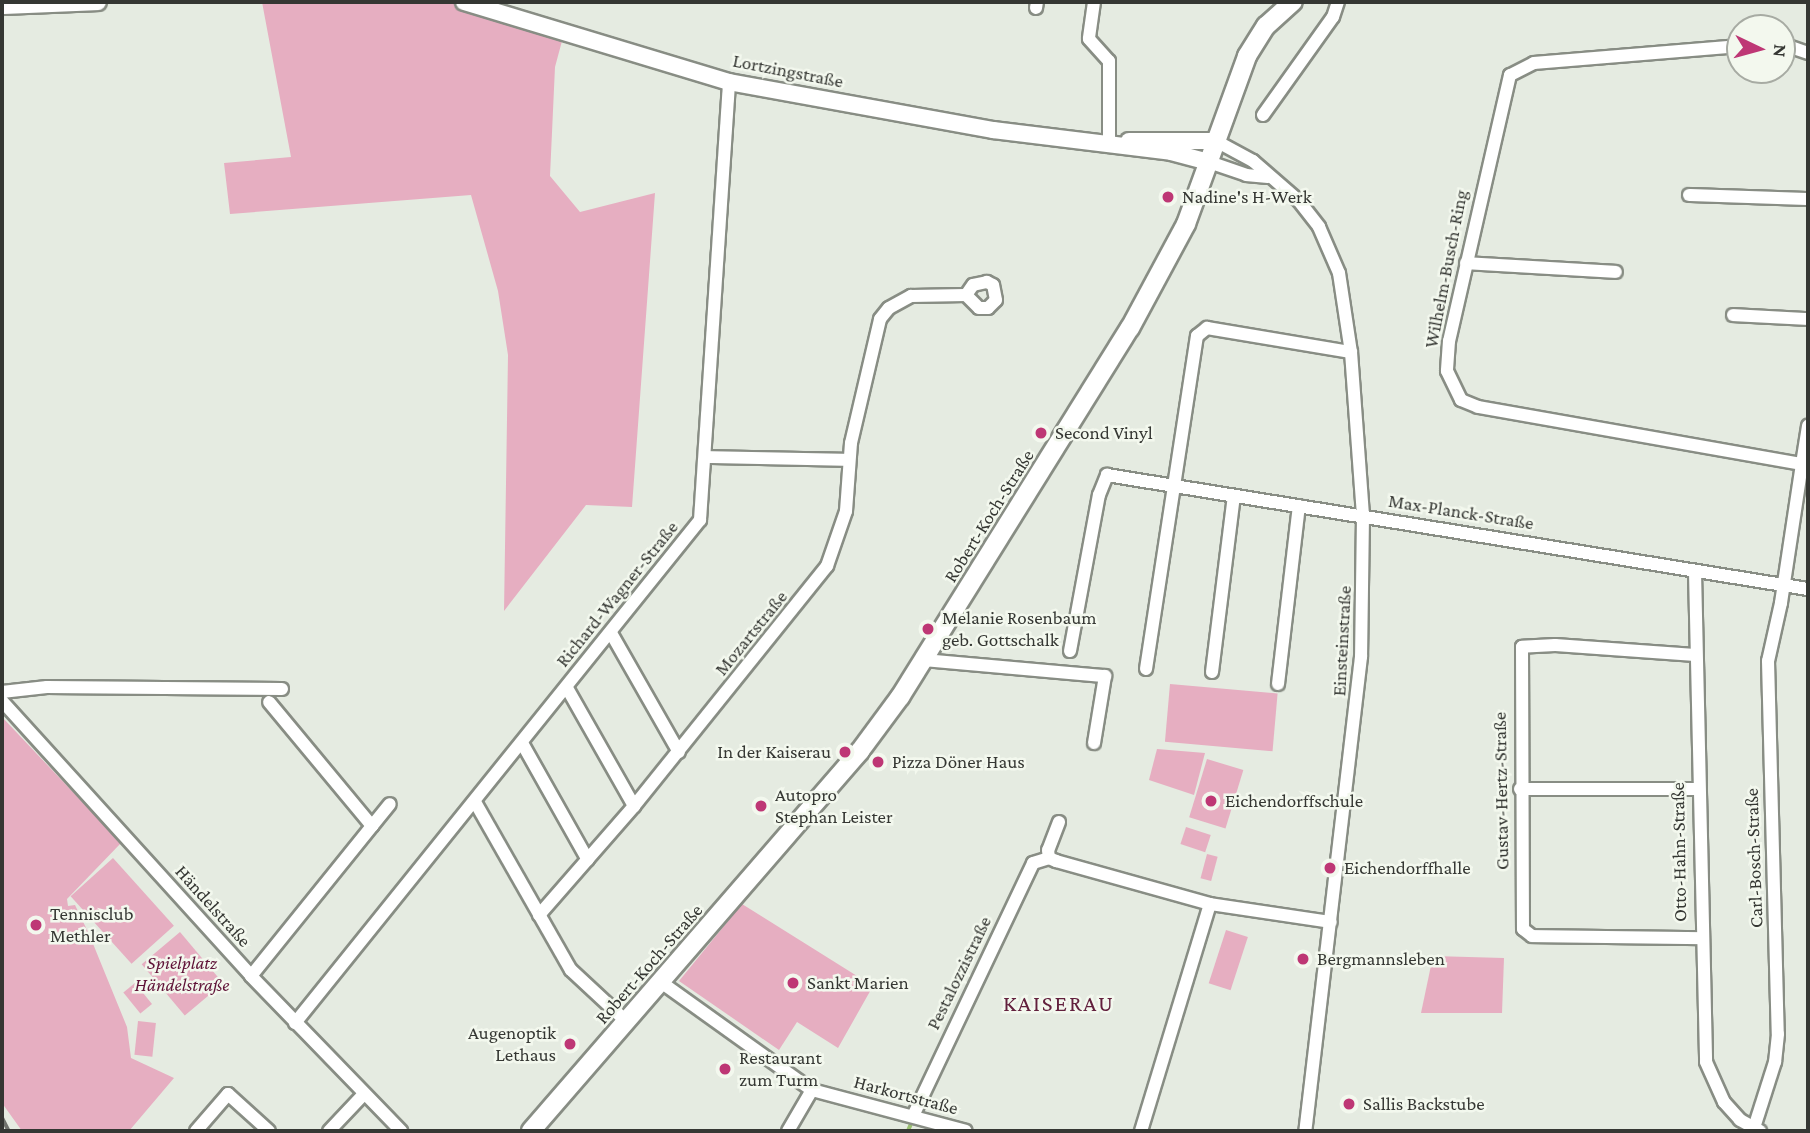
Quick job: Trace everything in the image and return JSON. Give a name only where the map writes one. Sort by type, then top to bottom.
[{"type":"main road","name":"Robert-Koch-Straße","points":[[531,1131],[860,751],[924,660],[1130,328],[1186,224],[1257,38],[1293,2]]},
{"type":"street","points":[[2,6],[98,2]]},
{"type":"street","name":"Lortzingstraße","points":[[464,2],[728,88],[993,130],[1111,144],[1209,162]]},
{"type":"street","points":[[1094,2],[1090,39],[1109,61],[1111,144]]},
{"type":"street","points":[[1264,115],[1333,18],[1338,2]]},
{"type":"street","name":"Wilhelm-Busch-Ring","points":[[1726,47],[1534,63],[1518,68],[1506,81],[1449,341],[1447,371],[1461,400],[1507,415],[1802,464]]},
{"type":"street","name":"Richard-Wagner-Straße","points":[[295,1023],[696,526],[703,506],[728,88]]},
{"type":"street","name":"Lortzingstraße","points":[[1111,144],[1176,137],[1216,141]]},
{"type":"street","name":"Einsteinstraße","points":[[1216,141],[1253,162],[1299,201],[1328,243],[1339,273],[1351,352],[1363,516],[1359,694],[1305,1131]]},
{"type":"street","name":"Einsteinstraße","points":[[1209,162],[1246,175],[1268,177]]},
{"type":"street","points":[[1689,195],[1808,199]]},
{"type":"street","points":[[1466,263],[1616,272]]},
{"type":"street","name":"Mozartstraße","points":[[539,915],[679,752],[823,573],[842,526],[880,319],[889,308],[911,296],[965,295]]},
{"type":"street","points":[[1733,315],[1808,318]]},
{"type":"street","points":[[1146,669],[1172,485],[1197,336],[1207,328],[1351,352]]},
{"type":"street","points":[[1784,585],[1808,425]]},
{"type":"street","points":[[706,457],[853,457]]},
{"type":"street","name":"Max-Planck-Straße","points":[[1070,651],[1099,495],[1107,475],[1808,589]]},
{"type":"street","points":[[1212,672],[1234,496]]},
{"type":"street","points":[[1278,684],[1299,506]]},
{"type":"street","name":"Otto-Hahn-Straße","points":[[1695,572],[1700,938],[1706,1062],[1738,1126],[1758,1130]]},
{"type":"street","name":"Carl-Bosch-Straße","points":[[1758,1130],[1776,1062],[1778,1034],[1767,695],[1768,661],[1784,585]]},
{"type":"street","points":[[611,633],[679,752]]},
{"type":"street","name":"Gustav-Hertz-Straße","points":[[1695,655],[1555,645],[1522,647],[1520,789],[1526,934],[1700,938]]},
{"type":"street","points":[[924,660],[1105,676],[1094,743]]},
{"type":"street","points":[[2,692],[47,687],[282,689]]},
{"type":"street","points":[[567,688],[634,806]]},
{"type":"street","name":"Händelstraße","points":[[2,701],[251,976],[363,1095],[401,1131]]},
{"type":"street","points":[[269,702],[372,826]]},
{"type":"street","points":[[522,743],[588,860]]},
{"type":"street","points":[[1520,789],[1697,789]]},
{"type":"street","points":[[475,802],[571,970],[627,1021]]},
{"type":"street","points":[[251,976],[390,804]]},
{"type":"street","points":[[1059,822],[1050,843],[1049,858],[1210,904],[1331,922]]},
{"type":"street","name":"Pestalozzistraße","points":[[913,1116],[1033,863],[1049,858]]},
{"type":"street","points":[[1141,1131],[1210,904]]},
{"type":"street","name":"Harkortstraße","points":[[661,982],[812,1090],[966,1131]]},
{"type":"street","points":[[788,1131],[812,1090]]},
{"type":"street","points":[[196,1131],[228,1094],[269,1131]]},
{"type":"street","points":[[330,1131],[363,1095]]},
{"type":"green space","points":[[262,2],[451,2],[562,41],[555,67],[550,176],[580,212],[655,193],[632,507],[586,505],[504,611],[508,355],[498,291],[471,195],[230,214],[224,163],[291,157]]},
{"type":"green space","points":[[1170,684],[1278,693],[1273,751],[1165,742]]},
{"type":"green space","name":"Tennisclub Methler","points":[[2,717],[121,843],[67,899],[68,906],[75,905],[89,934],[127,1027],[131,1058],[174,1078],[129,1131],[22,1131],[2,1103]]},
{"type":"green space","points":[[1157,749],[1205,753],[1194,795],[1149,780]]},
{"type":"green space","points":[[1207,759],[1243,770],[1226,828],[1189,817]]},
{"type":"green space","points":[[1186,827],[1211,835],[1205,852],[1180,844]]},
{"type":"green space","points":[[1207,854],[1218,857],[1211,881],[1201,878]]},
{"type":"green space","points":[[113,858],[174,926],[132,964],[71,896]]},
{"type":"green space","points":[[742,904],[873,986],[838,1048],[797,1022],[779,1050],[679,981]]},
{"type":"green space","points":[[1226,930],[1248,937],[1231,990],[1209,983]]},
{"type":"green space","name":"Spielplatz Händelstraße","points":[[180,932],[223,983],[185,1015],[142,964]]},
{"type":"green space","points":[[1433,956],[1504,958],[1502,1013],[1421,1013]]},
{"type":"green space","points":[[135,983],[152,1004],[140,1013],[123,992]]},
{"type":"green space","points":[[138,1021],[156,1023],[152,1057],[134,1055]]},
{"type":"waterway","points":[[908,1131],[911,1124]]},
{"type":"railway","points":[[2,1117],[9,1131]]},
{"type":"place","name":"Nadine's H-Werk","points":[[1168,197]]},
{"type":"place","name":"Second Vinyl","points":[[1041,433]]},
{"type":"place","name":"Melanie Rosenbaum geb. Gottschalk","points":[[928,629]]},
{"type":"place","name":"In der Kaiserau","points":[[845,752]]},
{"type":"place","name":"Pizza Döner Haus","points":[[878,762]]},
{"type":"place","name":"Eichendorffschule","points":[[1211,801]]},
{"type":"place","name":"Autopro Stephan Leister","points":[[761,806]]},
{"type":"place","name":"Eichendorffhalle","points":[[1330,868]]},
{"type":"place","name":"Tennisclub Methler","points":[[36,925]]},
{"type":"place","name":"Bergmannsleben","points":[[1303,959]]},
{"type":"place","name":"Sankt Marien","points":[[793,983]]},
{"type":"place","name":"Augenoptik Lethaus","points":[[570,1044]]},
{"type":"place","name":"Restaurant zum Turm","points":[[725,1069]]},
{"type":"place","name":"Sallis Backstube","points":[[1349,1104]]},
{"type":"district","name":"KAISERAU","points":[[1059,1003]]}]
